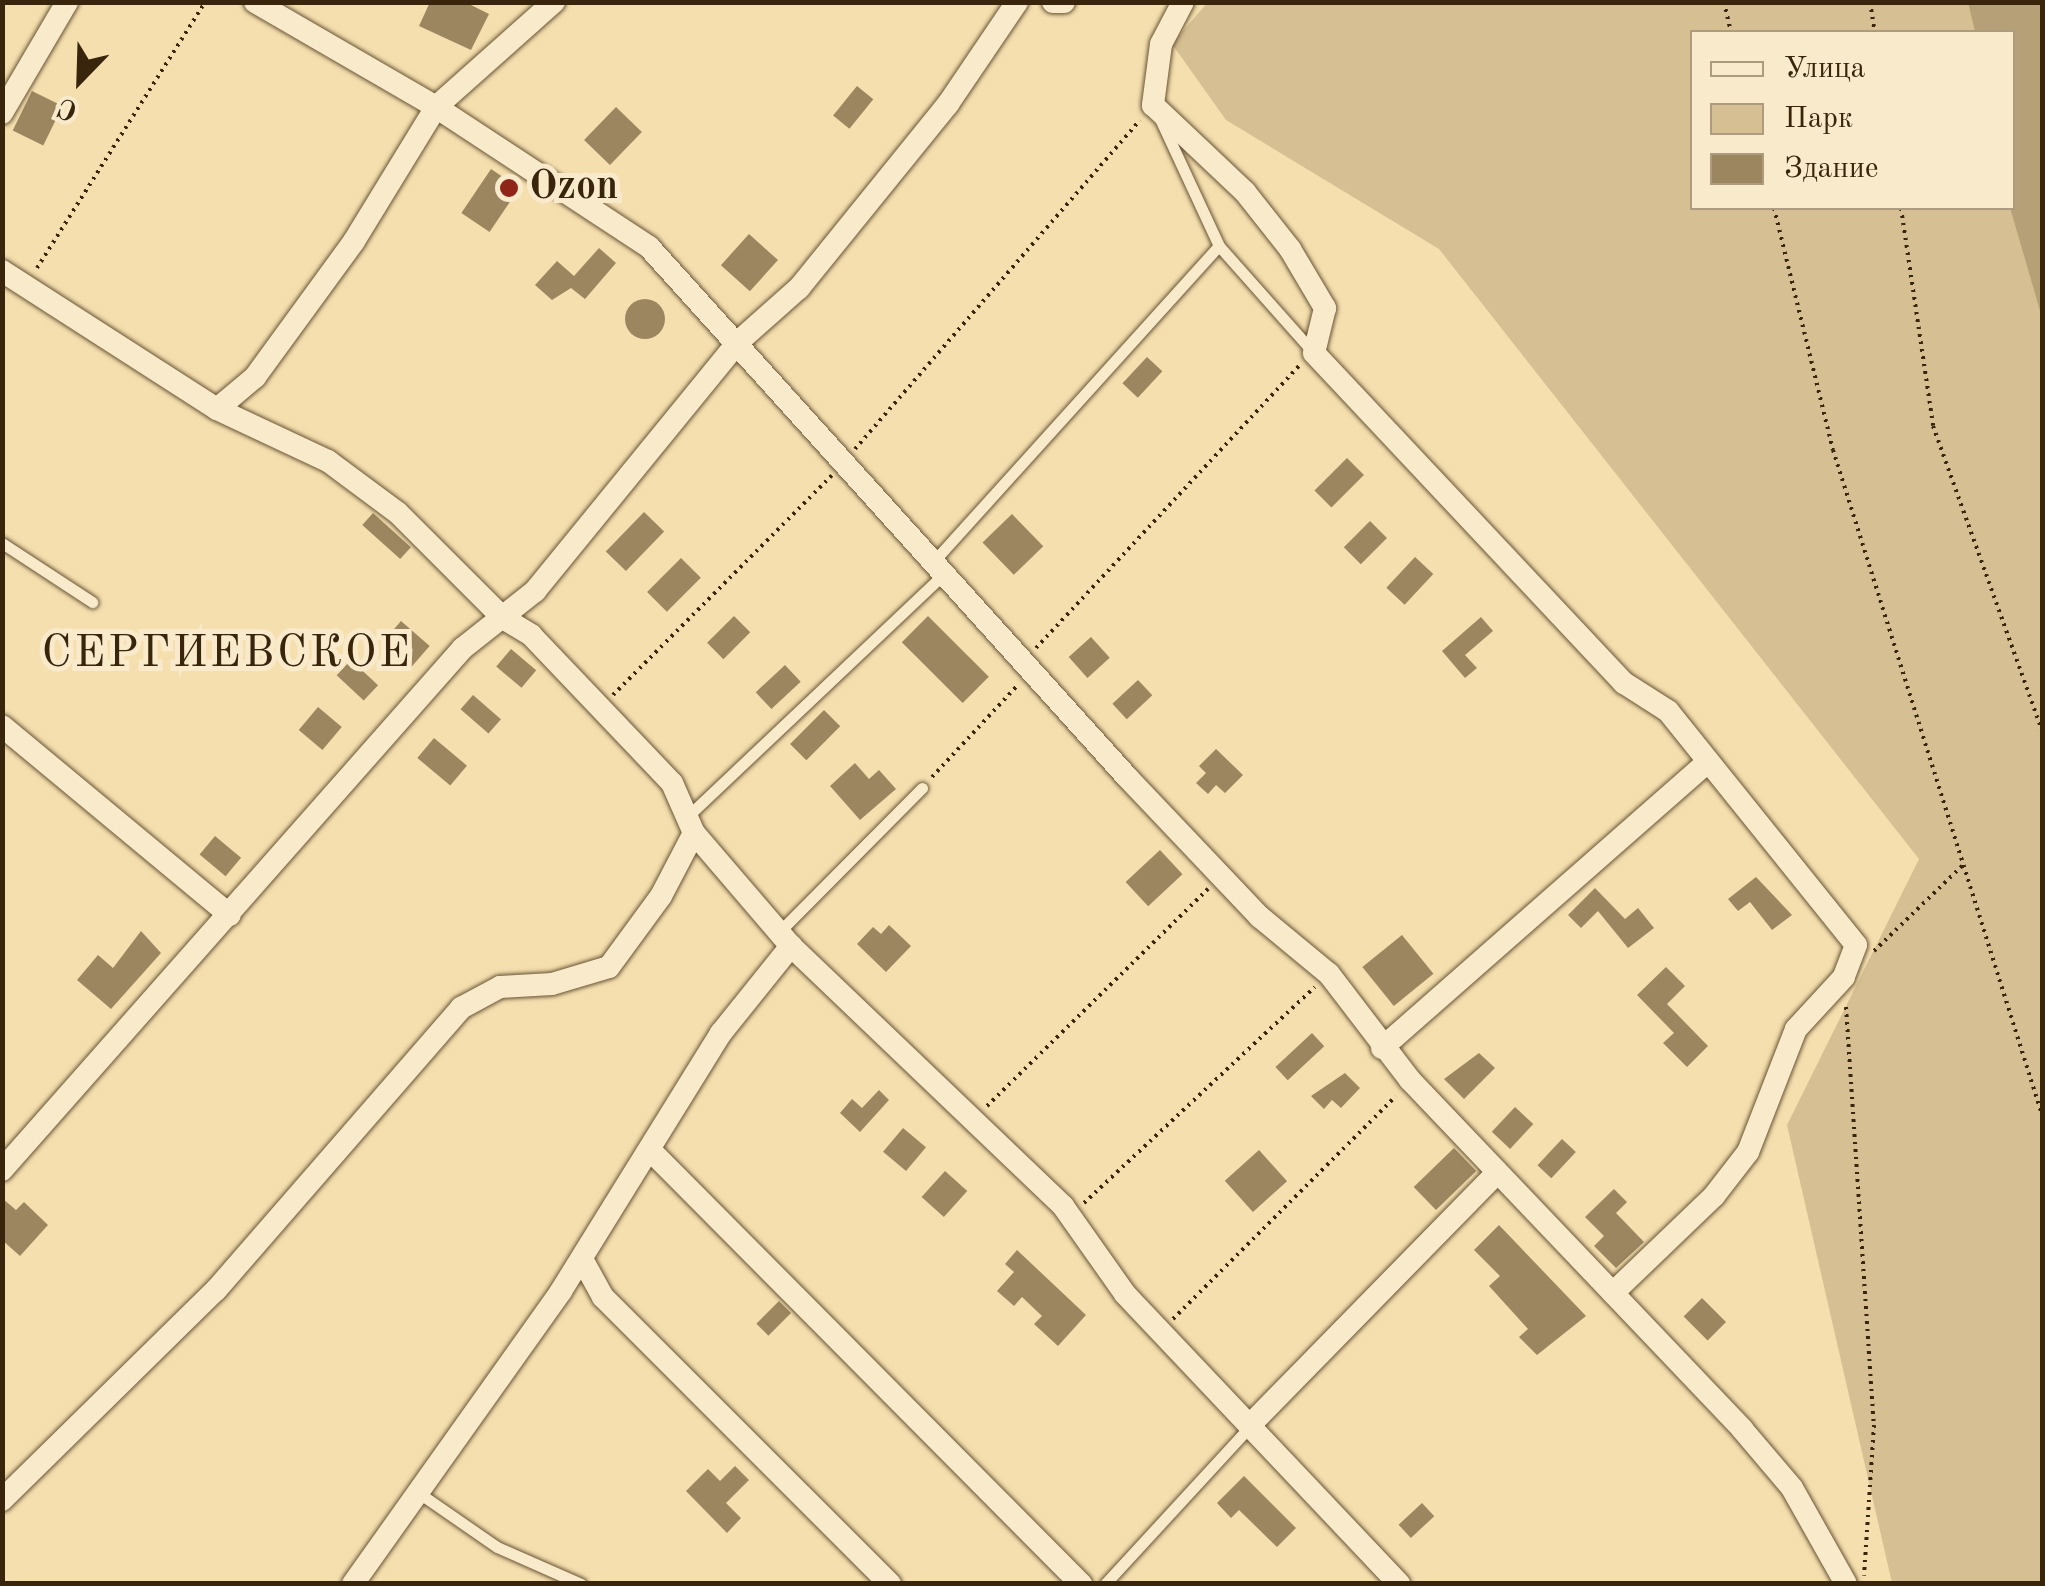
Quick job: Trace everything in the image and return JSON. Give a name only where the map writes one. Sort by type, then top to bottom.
[{"type":"street","points":[[2,113],[67,2]]},
{"type":"street","points":[[255,2],[436,107],[649,246],[1222,877],[1329,974],[1410,1080],[1792,1488],[1846,1584]]},
{"type":"street","points":[[217,409],[255,377],[354,241],[436,107],[554,2]]},
{"type":"street","points":[[2,1170],[463,648],[535,590],[737,343],[798,288],[867,209],[1017,2]]},
{"type":"street","points":[[1053,2],[1064,2]]},
{"type":"street","points":[[1182,2],[1162,44],[1153,105],[1245,192],[1290,249],[1325,308],[1314,352],[1624,683],[1668,711],[1856,944],[1844,977],[1796,1029],[1748,1152],[1613,1293]]},
{"type":"street","points":[[8,274],[217,409],[252,420],[356,482],[602,704],[672,783],[692,824],[785,939],[1070,1216],[1125,1294],[1163,1329],[1399,1584]]},
{"type":"street","points":[[2,726],[230,915]]},
{"type":"street","points":[[1382,1048],[1708,762]]},
{"type":"street","points":[[2,1500],[216,1290],[461,1008],[500,987],[552,984],[609,967],[662,896],[692,824]]},
{"type":"street","points":[[354,1584],[582,1259],[721,1033],[785,939]]},
{"type":"street","points":[[650,1150],[1081,1584]]},
{"type":"street","points":[[1251,1424],[1497,1173]]},
{"type":"street","points":[[582,1259],[603,1297],[890,1584]]},
{"type":"lane","points":[[1153,105],[1219,246],[1314,352]]},
{"type":"lane","points":[[692,824],[938,568],[1219,246]]},
{"type":"lane","points":[[2,543],[92,602]]},
{"type":"lane","points":[[785,939],[922,788]]},
{"type":"lane","points":[[1104,1584],[1251,1424]]},
{"type":"lane","points":[[416,1491],[497,1547],[581,1584]]},
{"type":"path","points":[[8,274],[37,268],[58,240],[205,2]]},
{"type":"path","points":[[1724,2],[1731,30]]},
{"type":"path","points":[[1870,2],[1875,30]]},
{"type":"path","points":[[602,704],[844,462],[1153,105]]},
{"type":"path","points":[[1774,210],[1833,450],[2042,1115]]},
{"type":"path","points":[[1900,210],[1932,426],[2042,730]]},
{"type":"path","points":[[922,788],[1014,696],[1025,659],[1314,352]]},
{"type":"path","points":[[1871,954],[1964,864]]},
{"type":"path","points":[[972,1120],[1222,877]]},
{"type":"path","points":[[1070,1216],[1329,974]]},
{"type":"path","points":[[1844,977],[1874,1425],[1864,1584]]},
{"type":"path","points":[[1163,1329],[1410,1080]]},
{"type":"green space","points":[[1207,3],[1968,3],[1975,30],[1690,30],[1690,210],[2011,210],[2042,318],[2042,1583],[1892,1583],[1787,1125],[1919,859],[1439,249],[1226,120],[1172,44]]},
{"type":"shaded area","points":[[1968,3],[2042,3],[2042,318],[2011,210],[2015,210],[2015,30],[1975,30]]},
{"type":"building","points":[[430,2],[465,2],[489,14],[471,50],[419,26]]},
{"type":"building","points":[[857,86],[873,99],[849,129],[833,116]]},
{"type":"building","points":[[32,91],[63,106],[43,145],[13,131]]},
{"type":"building","points":[[616,107],[642,132],[610,165],[584,140]]},
{"type":"building","points":[[491,169],[519,188],[490,232],[461,213]]},
{"type":"building","points":[[749,234],[778,260],[750,291],[721,265]]},
{"type":"building","points":[[599,248],[616,263],[585,299],[571,288],[552,300],[535,285],[557,261],[574,276]]},
{"type":"building","points":[[645,299],[659,305],[665,319],[659,333],[645,339],[631,333],[625,319],[631,305]]},
{"type":"building","points":[[1147,357],[1162,371],[1138,398],[1122,383]]},
{"type":"building","points":[[1347,458],[1364,475],[1331,507],[1314,491]]},
{"type":"building","points":[[644,512],[664,531],[626,571],[606,552]]},
{"type":"building","points":[[373,513],[411,547],[400,559],[362,525]]},
{"type":"building","points":[[1012,514],[1043,546],[1014,575],[983,542]]},
{"type":"building","points":[[1370,521],[1387,538],[1361,564],[1344,547]]},
{"type":"building","points":[[1415,557],[1433,574],[1405,605],[1386,588]]},
{"type":"building","points":[[681,558],[701,578],[667,612],[647,592]]},
{"type":"building","points":[[734,616],[750,632],[723,659],[707,643]]},
{"type":"building","points":[[928,616],[989,677],[963,703],[902,642]]},
{"type":"building","points":[[1481,617],[1493,631],[1465,655],[1477,668],[1465,678],[1442,651]]},
{"type":"building","points":[[401,621],[430,646],[411,667],[383,642]]},
{"type":"building","points":[[1091,637],[1110,658],[1087,678],[1069,657]]},
{"type":"building","points":[[511,649],[536,670],[521,688],[496,667]]},
{"type":"building","points":[[351,660],[378,685],[364,701],[337,675]]},
{"type":"building","points":[[785,665],[801,682],[771,709],[756,692]]},
{"type":"building","points":[[1138,680],[1152,695],[1127,719],[1112,704]]},
{"type":"building","points":[[473,695],[501,719],[488,734],[461,709]]},
{"type":"building","points":[[318,707],[342,727],[322,750],[299,730]]},
{"type":"building","points":[[824,710],[840,726],[806,760],[790,744]]},
{"type":"building","points":[[434,738],[467,766],[450,786],[417,758]]},
{"type":"building","points":[[1216,749],[1243,775],[1225,793],[1216,785],[1208,794],[1196,783],[1206,773],[1199,766]]},
{"type":"building","points":[[855,763],[869,779],[879,770],[896,789],[860,820],[830,786]]},
{"type":"building","points":[[215,836],[241,858],[226,876],[200,854]]},
{"type":"building","points":[[1160,850],[1183,874],[1148,906],[1126,882]]},
{"type":"building","points":[[1756,877],[1792,915],[1772,930],[1750,902],[1738,911],[1728,899]]},
{"type":"building","points":[[1595,888],[1625,919],[1638,908],[1654,928],[1628,948],[1598,911],[1581,928],[1568,915]]},
{"type":"building","points":[[889,925],[911,946],[886,972],[857,944],[873,927],[881,934]]},
{"type":"building","points":[[141,931],[161,953],[111,1009],[77,980],[98,955],[113,968]]},
{"type":"building","points":[[1402,935],[1433,974],[1394,1006],[1362,967]]},
{"type":"building","points":[[1666,967],[1685,986],[1667,1004],[1708,1046],[1687,1067],[1663,1043],[1674,1033],[1637,995]]},
{"type":"building","points":[[1312,1033],[1324,1046],[1288,1080],[1275,1067]]},
{"type":"building","points":[[1479,1053],[1495,1068],[1464,1099],[1444,1079]]},
{"type":"building","points":[[1345,1073],[1360,1088],[1341,1108],[1332,1100],[1324,1109],[1311,1096]]},
{"type":"building","points":[[879,1090],[889,1100],[860,1132],[840,1113],[852,1099],[862,1108]]},
{"type":"building","points":[[1515,1107],[1533,1124],[1510,1149],[1492,1132]]},
{"type":"building","points":[[903,1128],[926,1147],[906,1171],[883,1152]]},
{"type":"building","points":[[1562,1139],[1576,1152],[1551,1178],[1537,1165]]},
{"type":"building","points":[[1454,1148],[1476,1171],[1436,1210],[1414,1187]]},
{"type":"building","points":[[1259,1150],[1287,1181],[1253,1212],[1225,1181]]},
{"type":"building","points":[[945,1171],[967,1191],[944,1217],[922,1197]]},
{"type":"building","points":[[1614,1189],[1627,1202],[1616,1213],[1644,1242],[1616,1268],[1594,1246],[1604,1236],[1585,1217]]},
{"type":"building","points":[[2,1198],[16,1210],[24,1202],[48,1225],[20,1256],[2,1240]]},
{"type":"building","points":[[1499,1225],[1586,1316],[1537,1355],[1519,1337],[1528,1329],[1489,1286],[1500,1276],[1474,1250]]},
{"type":"building","points":[[1017,1250],[1086,1315],[1058,1346],[1034,1324],[1042,1316],[1022,1297],[1014,1306],[997,1291],[1014,1272],[1005,1264]]},
{"type":"building","points":[[1702,1298],[1726,1322],[1708,1340],[1684,1316]]},
{"type":"building","points":[[779,1301],[791,1313],[768,1336],[756,1324]]},
{"type":"building","points":[[735,1466],[749,1480],[726,1503],[741,1518],[727,1533],[686,1491],[708,1469],[720,1481]]},
{"type":"building","points":[[1244,1476],[1296,1528],[1277,1547],[1239,1510],[1231,1518],[1217,1503]]},
{"type":"building","points":[[1422,1503],[1434,1516],[1411,1538],[1399,1525]]},
{"type":"place","name":"Ozon","points":[[509,188]]},
{"type":"district","name":"СЕРГИЕВСКОЕ","points":[[227,655]]}]
